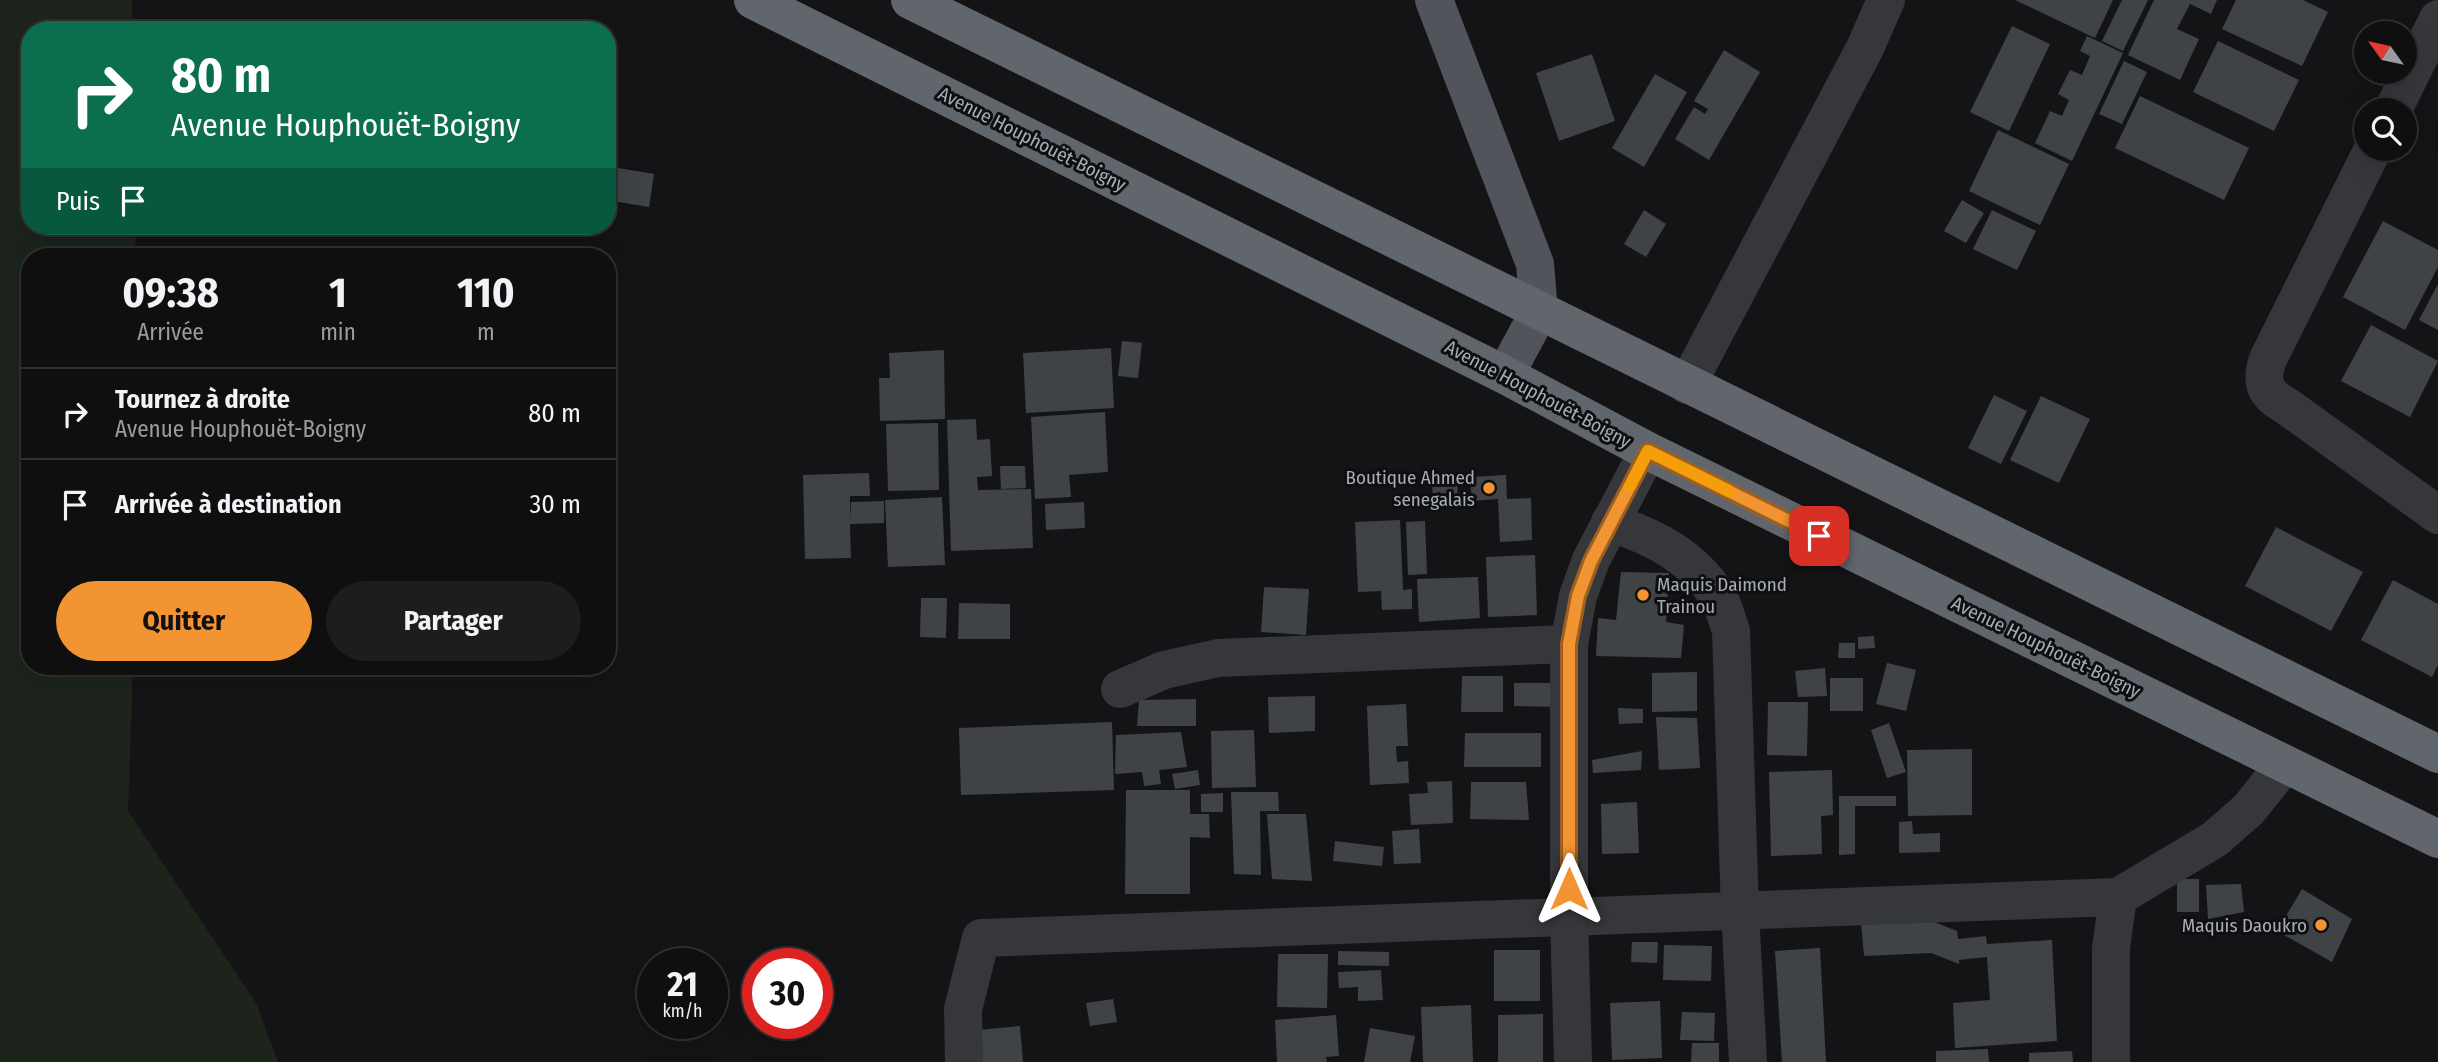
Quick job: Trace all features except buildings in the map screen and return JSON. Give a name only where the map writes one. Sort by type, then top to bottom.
[{"type":"highway","name":"Avenue Houphouët-Boigny","points":[[753,0],[1505,375],[1648,451],[2438,839]]},
{"type":"highway","points":[[910,0],[2438,754]]},
{"type":"main road","points":[[1434,0],[1535,264],[1539,312],[1505,375]]},
{"type":"street","points":[[1687,385],[1865,48],[1886,0]]},
{"type":"street","points":[[2399,98],[2438,19]]},
{"type":"street","points":[[2367,161],[2268,359],[2263,372],[2264,384],[2270,398],[2284,405],[2438,515]]},
{"type":"street","points":[[1573,1062],[1569,916],[1569,644],[1578,596],[1591,561],[1648,451]]},
{"type":"street","points":[[1610,522],[1648,535],[1688,559],[1718,597],[1731,631],[1748,1062]]},
{"type":"street","points":[[1120,689],[1164,670],[1218,658],[1569,644]]},
{"type":"street","points":[[964,1062],[963,1009],[981,938],[2118,897],[2215,838],[2249,809],[2284,765]]},
{"type":"street","points":[[2111,1062],[2111,948],[2118,897]]},
{"type":"shaded area","points":[[0,0],[132,0],[132,21],[21,21],[21,235],[135,235],[136,248],[21,248],[21,675],[133,675],[128,811],[256,1003],[278,1062],[0,1062]]},
{"type":"slow traffic","points":[[1630,486],[1648,451],[1729,491]]},
{"type":"place","name":"Boutique Ahmed senegalais","points":[[1489,488]]},
{"type":"place","name":"Maquis Daimond Trainou","points":[[1643,595]]},
{"type":"place","name":"Maquis Daoukro","points":[[2321,925]]},
{"type":"route","points":[[1569,889],[1569,644],[1578,596],[1591,561],[1648,451],[1819,536]]}]
